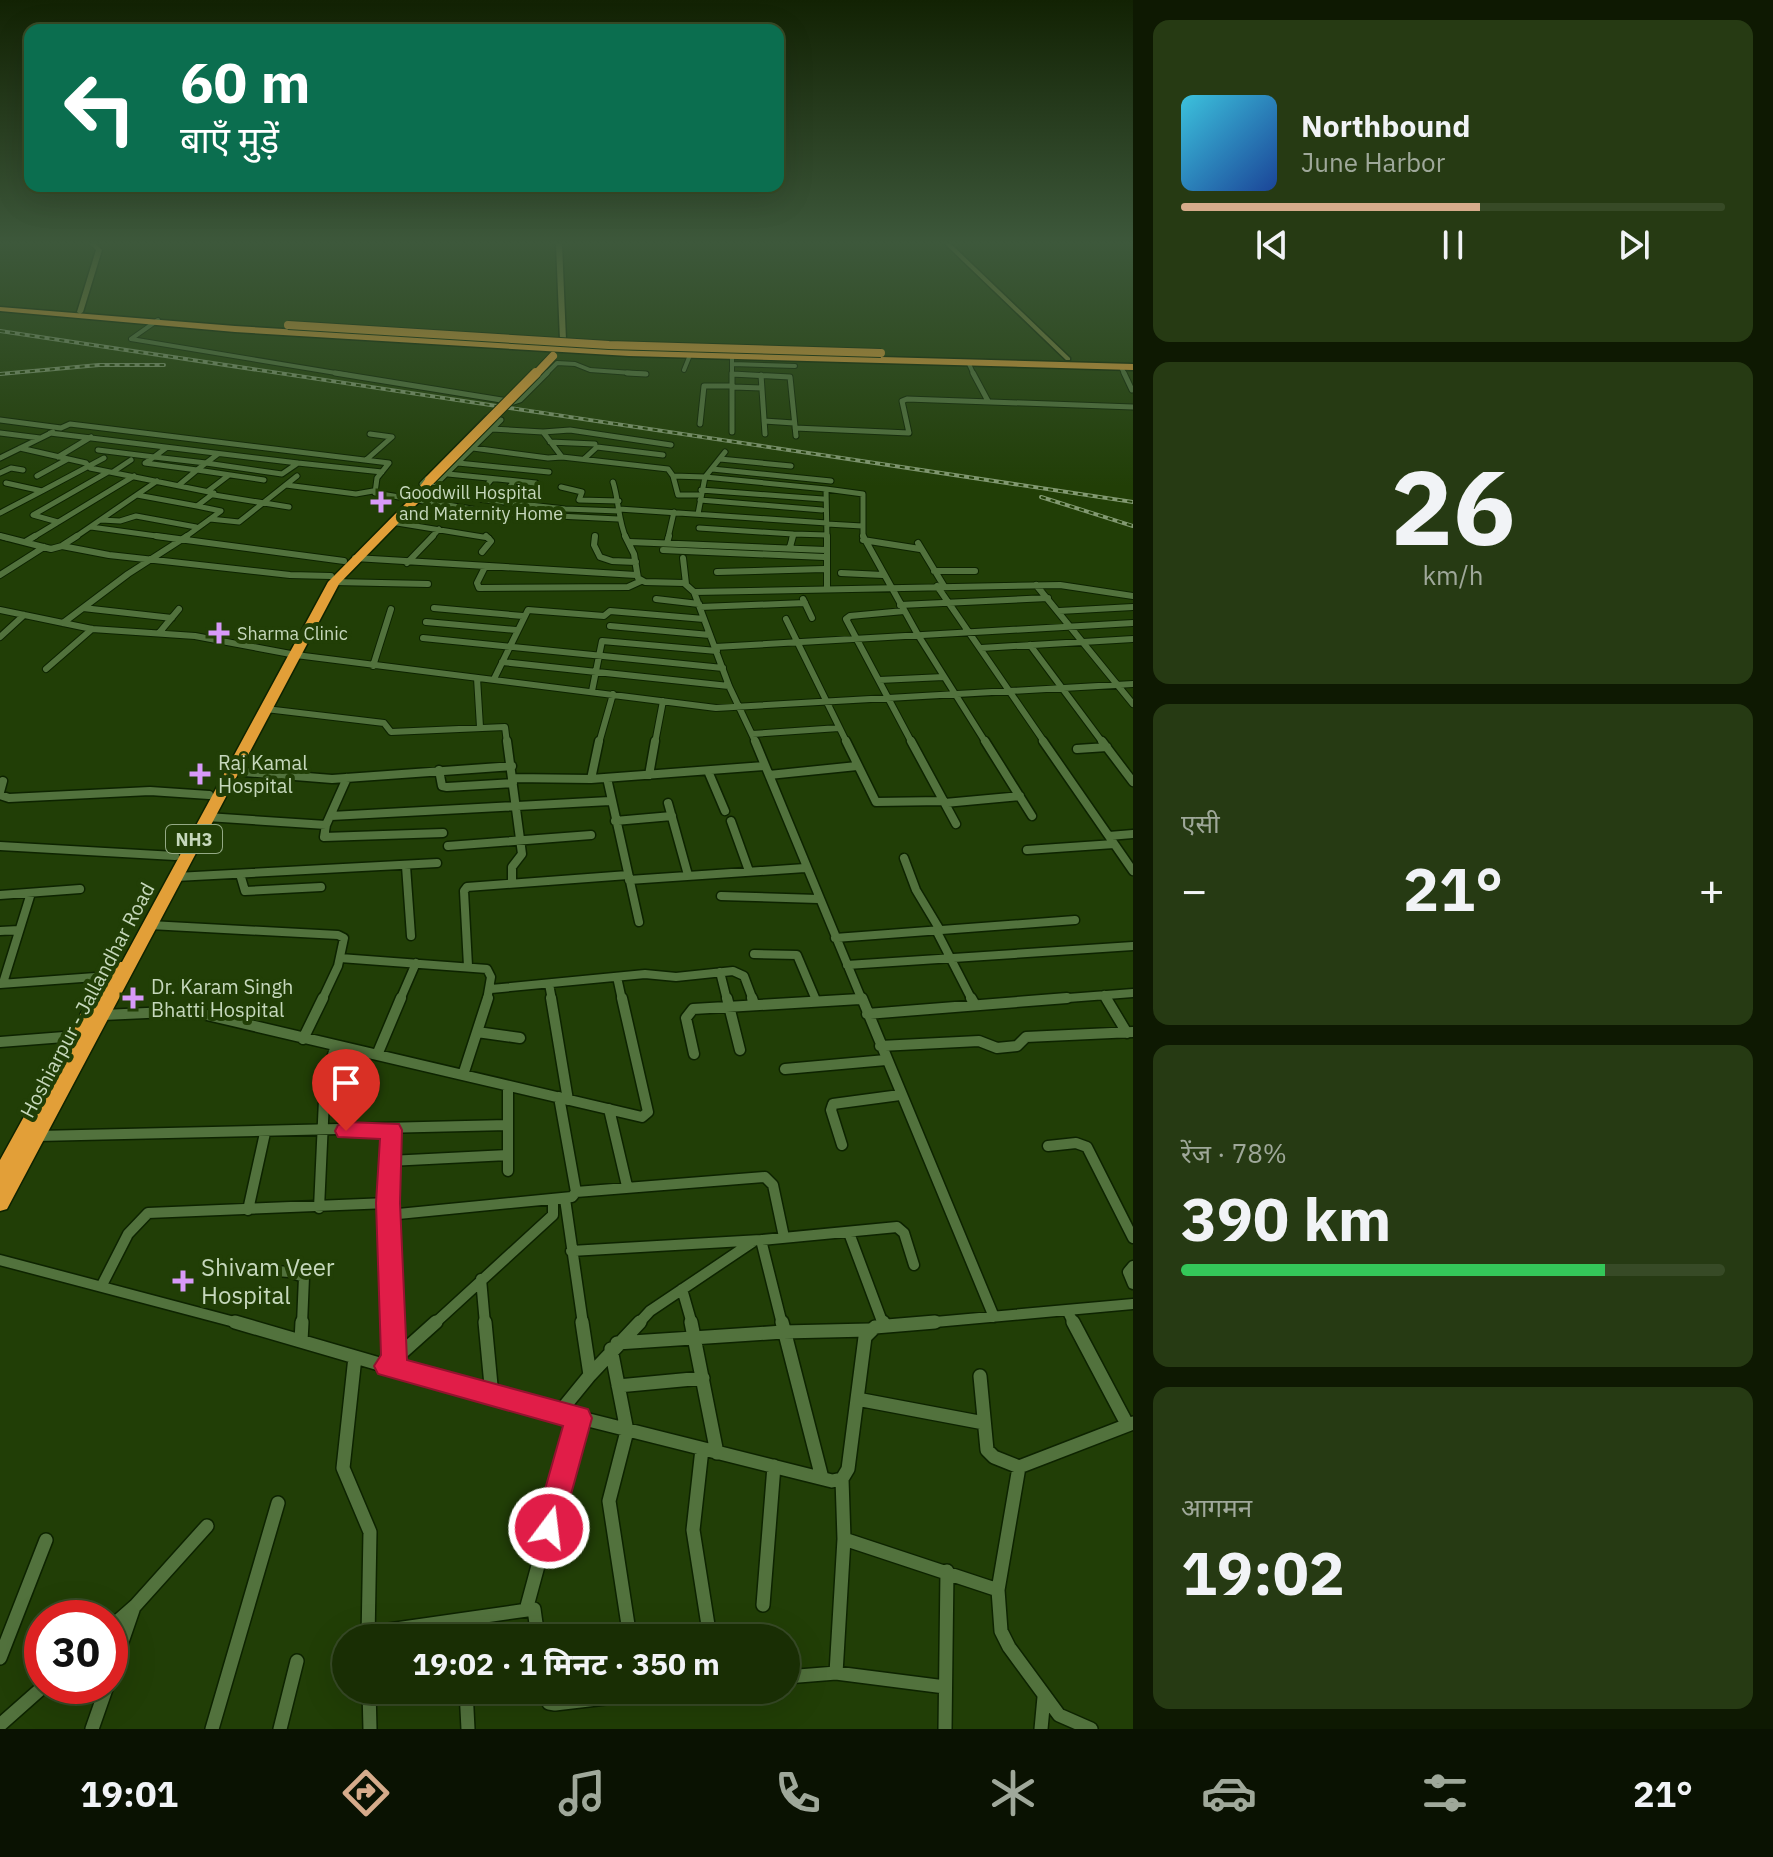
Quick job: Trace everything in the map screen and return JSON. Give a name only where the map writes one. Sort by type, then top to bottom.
[{"type":"highway","points":[[195,325],[533,344],[561,351]]},
{"type":"highway","points":[[237,325],[609,345],[1133,362]]},
{"type":"highway","points":[[272,325],[628,349],[1133,362]]},
{"type":"highway","points":[[316,325],[533,344],[561,351],[595,346],[1067,358]]},
{"type":"highway","points":[[595,346],[732,360],[1121,367],[1133,362]]},
{"type":"highway","name":"NH3","points":[[418,493],[561,351]]},
{"type":"highway","points":[[902,362],[934,359]]},
{"type":"highway","name":"Hoshiarpur - Jallandhar Road","points":[[350,560],[418,493]]},
{"type":"highway","name":"Hoshiarpur - Jallandhar Road","points":[[0,1179],[175,856],[333,579],[418,493]]},
{"type":"highway","name":"Hoshiarpur - Jallandhar Road","points":[[0,1203],[266,709],[291,654]]},
{"type":"street","points":[[154,325],[131,339],[514,402],[520,400],[561,351],[565,325]]},
{"type":"street","points":[[1030,325],[1067,358]]},
{"type":"street","points":[[561,351],[575,364],[590,370],[646,374]]},
{"type":"street","points":[[684,370],[690,355]]},
{"type":"street","points":[[732,432],[732,360],[769,366],[795,366]]},
{"type":"street","points":[[969,364],[988,401]]},
{"type":"street","points":[[769,366],[772,375]]},
{"type":"street","points":[[1121,367],[1131,381],[1132,390]]},
{"type":"street","points":[[733,374],[790,377],[796,436]]},
{"type":"street","points":[[761,375],[765,434]]},
{"type":"street","points":[[700,424],[704,386],[762,388]]},
{"type":"street","points":[[764,421],[907,434],[910,433],[904,400],[1133,407]]},
{"type":"street","points":[[487,418],[501,419],[448,474],[418,493],[422,481],[487,418]]},
{"type":"street","points":[[0,420],[61,428]]},
{"type":"street","points":[[1,456],[69,424],[341,454]]},
{"type":"street","points":[[58,457],[105,428]]},
{"type":"street","points":[[492,429],[563,433],[570,430],[673,443],[653,468]]},
{"type":"street","points":[[78,461],[130,430]]},
{"type":"street","points":[[543,432],[562,457]]},
{"type":"street","points":[[0,433],[41,438]]},
{"type":"street","points":[[50,433],[382,472]]},
{"type":"street","points":[[369,458],[392,437],[370,434]]},
{"type":"street","points":[[616,463],[636,438]]},
{"type":"street","points":[[274,442],[390,463],[373,491]]},
{"type":"street","points":[[550,442],[595,444]]},
{"type":"street","points":[[584,459],[597,447],[663,455]]},
{"type":"street","points":[[20,448],[86,463],[87,467],[289,507]]},
{"type":"street","points":[[125,474],[167,448]]},
{"type":"street","points":[[473,448],[671,470],[678,495],[823,499]]},
{"type":"street","points":[[98,450],[285,474],[309,452]]},
{"type":"street","points":[[698,514],[705,477],[725,452]]},
{"type":"street","points":[[179,485],[218,454]]},
{"type":"street","points":[[0,513],[104,458]]},
{"type":"street","points":[[37,476],[69,459]]},
{"type":"street","points":[[720,459],[792,465],[784,485]]},
{"type":"street","points":[[59,522],[33,515],[131,460]]},
{"type":"street","points":[[145,462],[264,480]]},
{"type":"street","points":[[458,463],[549,472]]},
{"type":"street","points":[[0,473],[11,468],[23,470]]},
{"type":"street","points":[[712,469],[831,481]]},
{"type":"street","points":[[448,474],[537,484],[522,503]]},
{"type":"street","points":[[197,506],[230,475]]},
{"type":"street","points":[[25,542],[135,476]]},
{"type":"street","points":[[209,519],[239,522],[297,476]]},
{"type":"street","points":[[673,476],[863,494],[863,540],[889,588],[1032,816]]},
{"type":"street","points":[[0,536],[53,549],[62,546],[158,480]]},
{"type":"street","points":[[476,498],[491,480]]},
{"type":"street","points":[[497,500],[515,481]]},
{"type":"street","points":[[613,482],[638,578]]},
{"type":"street","points":[[2,483],[42,491]]},
{"type":"street","points":[[286,485],[356,494],[373,491],[418,493],[565,509],[674,512],[862,526]]},
{"type":"street","points":[[561,487],[582,492],[579,500],[619,510]]},
{"type":"street","points":[[826,489],[822,510],[827,523],[824,569],[827,589]]},
{"type":"street","points":[[418,493],[560,518],[619,510]]},
{"type":"street","points":[[63,623],[221,511],[137,495]]},
{"type":"street","points":[[700,495],[822,510]]},
{"type":"street","points":[[795,507],[797,496]]},
{"type":"street","points":[[560,518],[565,509]]},
{"type":"street","points":[[665,547],[674,512]]},
{"type":"street","points":[[101,520],[120,521],[136,516],[196,527]]},
{"type":"street","points":[[391,522],[488,536],[491,541],[482,552]]},
{"type":"street","points":[[91,527],[179,541],[350,560],[485,567],[686,584],[700,605],[729,686],[752,734],[805,868],[994,1317]]},
{"type":"street","points":[[699,528],[827,535]]},
{"type":"street","points":[[407,563],[439,529]]},
{"type":"street","points":[[737,530],[737,545]]},
{"type":"street","points":[[790,547],[793,534]]},
{"type":"street","points":[[595,535],[593,548],[597,557],[636,562]]},
{"type":"street","points":[[1,546],[14,539]]},
{"type":"street","points":[[863,540],[919,546],[949,604],[1133,871]]},
{"type":"street","points":[[630,542],[665,547],[825,553]]},
{"type":"street","points":[[665,547],[737,545],[790,547],[825,553]]},
{"type":"street","points":[[62,546],[105,555],[290,575],[428,584]]},
{"type":"street","points":[[0,575],[44,547]]},
{"type":"street","points":[[683,558],[686,584]]},
{"type":"street","points":[[485,567],[477,583],[479,588],[628,587],[638,578]]},
{"type":"street","points":[[717,572],[824,569]]},
{"type":"street","points":[[934,571],[975,571]]},
{"type":"street","points":[[841,573],[883,575]]},
{"type":"street","points":[[1036,585],[1133,704]]},
{"type":"street","points":[[694,592],[1067,585],[1130,596],[1133,605],[1059,611]]},
{"type":"street","points":[[800,590],[812,618]]},
{"type":"street","points":[[956,824],[855,639],[847,616],[902,608],[1048,598]]},
{"type":"street","points":[[656,599],[700,605],[805,603]]},
{"type":"street","points":[[83,608],[172,618]]},
{"type":"street","points":[[434,608],[523,616]]},
{"type":"street","points":[[159,633],[179,609]]},
{"type":"street","points":[[373,666],[391,609]]},
{"type":"street","points":[[494,679],[523,616],[531,609],[604,616],[610,611],[704,619]]},
{"type":"street","points":[[0,610],[92,629],[226,640],[291,654],[373,666],[663,701],[739,707],[1133,684]]},
{"type":"street","points":[[1,636],[24,615]]},
{"type":"street","points":[[786,619],[873,799],[879,804],[1020,796]]},
{"type":"street","points":[[426,622],[516,630]]},
{"type":"street","points":[[592,691],[598,673],[597,656],[603,641],[716,649],[1133,623]]},
{"type":"street","points":[[610,626],[710,635]]},
{"type":"street","points":[[46,669],[92,629]]},
{"type":"street","points":[[423,638],[723,668]]},
{"type":"street","points":[[981,648],[1133,639]]},
{"type":"street","points":[[1030,645],[1133,782]]},
{"type":"street","points":[[502,662],[729,686]]},
{"type":"street","points":[[879,680],[944,677]]},
{"type":"street","points":[[477,678],[480,727]]},
{"type":"street","points":[[591,779],[613,694]]},
{"type":"street","points":[[649,775],[663,701]]},
{"type":"street","points":[[266,709],[384,723],[393,732],[506,728],[522,840],[522,854],[512,867],[512,881]]},
{"type":"street","points":[[752,734],[839,728]]},
{"type":"street","points":[[1077,749],[1107,747]]},
{"type":"street","points":[[232,771],[347,778],[512,766]]},
{"type":"street","points":[[439,770],[444,787],[708,771],[857,766]]},
{"type":"street","points":[[708,771],[725,811]]},
{"type":"street","points":[[347,778],[326,825],[324,837],[443,833]]},
{"type":"street","points":[[607,778],[639,922]]},
{"type":"street","points":[[3,781],[0,793],[9,798],[160,791],[209,795]]},
{"type":"street","points":[[331,816],[610,801]]},
{"type":"street","points":[[668,803],[688,875]]},
{"type":"street","points":[[615,821],[672,816]]},
{"type":"street","points":[[206,817],[326,825]]},
{"type":"street","points":[[731,821],[749,871]]},
{"type":"street","points":[[1109,836],[1133,834]]},
{"type":"street","points":[[448,846],[591,835]]},
{"type":"street","points":[[1027,850],[1114,844]]},
{"type":"street","points":[[0,846],[175,856]]},
{"type":"street","points":[[904,858],[916,890],[975,1005]]},
{"type":"street","points":[[175,877],[437,863]]},
{"type":"street","points":[[406,866],[411,936]]},
{"type":"street","points":[[468,966],[465,888],[512,881],[805,868]]},
{"type":"street","points":[[240,874],[243,890],[248,892],[321,887]]},
{"type":"street","points":[[0,895],[80,889]]},
{"type":"street","points":[[31,893],[1,984],[110,976]]},
{"type":"street","points":[[721,896],[818,899]]},
{"type":"street","points":[[835,938],[1075,920]]},
{"type":"street","points":[[150,925],[338,935],[344,938],[340,958],[303,1039]]},
{"type":"street","points":[[0,931],[19,930]]},
{"type":"street","points":[[847,965],[1133,946]]},
{"type":"street","points":[[754,954],[797,955],[816,1000]]},
{"type":"street","points":[[340,958],[487,969],[491,989],[463,1075]]},
{"type":"street","points":[[377,1055],[416,963]]},
{"type":"street","points":[[720,972],[740,1050]]},
{"type":"street","points":[[491,989],[651,974],[676,977],[742,973],[754,1004]]},
{"type":"street","points":[[103,1015],[184,1010],[639,1117],[648,1112],[617,977]]},
{"type":"street","points":[[549,984],[564,1098],[565,1197],[590,1375]]},
{"type":"street","points":[[867,1014],[1133,993]]},
{"type":"street","points":[[1104,995],[1130,1032]]},
{"type":"street","points":[[694,1054],[686,1018],[689,1011],[730,1005],[860,999]]},
{"type":"street","points":[[477,1032],[520,1038]]},
{"type":"street","points":[[880,1046],[979,1041],[1001,1048],[1017,1046],[1026,1037],[1130,1032]]},
{"type":"street","points":[[0,1042],[77,1036]]},
{"type":"street","points":[[319,1208],[325,1078],[336,1046]]},
{"type":"street","points":[[785,1069],[886,1060]]},
{"type":"street","points":[[508,1086],[508,1171]]},
{"type":"street","points":[[842,1145],[831,1110],[833,1104],[900,1095]]},
{"type":"street","points":[[609,1109],[627,1186]]},
{"type":"street","points":[[37,1136],[322,1132],[508,1125]]},
{"type":"street","points":[[391,1130],[388,1209],[391,1363]]},
{"type":"street","points":[[248,1210],[265,1133]]},
{"type":"street","points":[[1048,1146],[1076,1143],[1087,1147],[1133,1238]]},
{"type":"street","points":[[389,1161],[508,1155]]},
{"type":"street","points":[[102,1285],[141,1215],[158,1212],[388,1209],[565,1197],[627,1186],[769,1179],[784,1237]]},
{"type":"street","points":[[391,1363],[553,1215],[565,1197]]},
{"type":"street","points":[[571,1251],[758,1240],[889,1228],[901,1229],[914,1265]]},
{"type":"street","points":[[849,1233],[884,1325]]},
{"type":"street","points":[[559,1413],[614,1346],[650,1311],[758,1240]]},
{"type":"street","points":[[758,1240],[822,1478]]},
{"type":"street","points":[[0,1260],[102,1285],[355,1357],[391,1363],[492,1396],[822,1478],[842,1479]]},
{"type":"street","points":[[1133,1266],[1128,1272],[1133,1284]]},
{"type":"street","points":[[236,1268],[256,1273],[293,1272],[304,1277],[301,1341]]},
{"type":"street","points":[[481,1279],[492,1396]]},
{"type":"street","points":[[682,1289],[696,1339],[717,1453]]},
{"type":"street","points":[[614,1346],[783,1332],[869,1330],[884,1325],[1068,1312],[1133,1304]]},
{"type":"street","points":[[1068,1312],[1130,1424],[1019,1467],[998,1590],[1001,1631],[1044,1696],[1059,1715],[1091,1729]]},
{"type":"street","points":[[836,1673],[844,1539],[842,1479],[848,1469],[865,1337],[869,1330]]},
{"type":"street","points":[[614,1346],[627,1431],[609,1501],[628,1624]]},
{"type":"street","points":[[355,1357],[343,1453],[347,1482],[360,1502],[370,1532],[368,1624]]},
{"type":"street","points":[[980,1376],[989,1454],[1019,1467]]},
{"type":"street","points":[[618,1386],[703,1378]]},
{"type":"street","points":[[857,1399],[984,1423]]},
{"type":"street","points":[[526,1610],[578,1418]]},
{"type":"street","points":[[702,1449],[693,1530],[708,1624]]},
{"type":"street","points":[[763,1605],[774,1466]]},
{"type":"street","points":[[212,1729],[278,1503]]},
{"type":"street","points":[[128,1612],[207,1526]]},
{"type":"street","points":[[844,1539],[998,1590]]},
{"type":"street","points":[[0,1658],[46,1540]]},
{"type":"street","points":[[945,1729],[947,1571]]},
{"type":"street","points":[[128,1626],[135,1606]]},
{"type":"street","points":[[438,1624],[534,1609],[536,1624]]},
{"type":"street","points":[[461,1620],[461,1624]]},
{"type":"street","points":[[280,1729],[297,1661]]},
{"type":"street","points":[[800,1676],[836,1673],[945,1687]]},
{"type":"street","points":[[1041,1729],[1044,1696]]},
{"type":"street","points":[[0,1725],[24,1704]]},
{"type":"street","points":[[92,1729],[101,1704]]},
{"type":"street","points":[[369,1704],[370,1729]]},
{"type":"street","points":[[467,1704],[468,1729]]},
{"type":"railway","points":[[0,331],[1133,502]]},
{"type":"railway","points":[[0,374],[99,365],[164,365]]},
{"type":"railway","points":[[1041,497],[1133,526]]},
{"type":"place","name":"Goodwill Hospital and Maternity Home","points":[[381,502]]},
{"type":"place","name":"Sharma Clinic","points":[[219,633]]},
{"type":"place","name":"Raj Kamal Hospital","points":[[200,774]]},
{"type":"place","name":"Dr. Karam Singh Bhatti Hospital","points":[[133,998]]},
{"type":"place","name":"Shivam Veer Hospital","points":[[183,1281]]},
{"type":"route","points":[[346,1131],[391,1130],[388,1203],[395,1359],[387,1366],[578,1418],[549,1528]]}]
